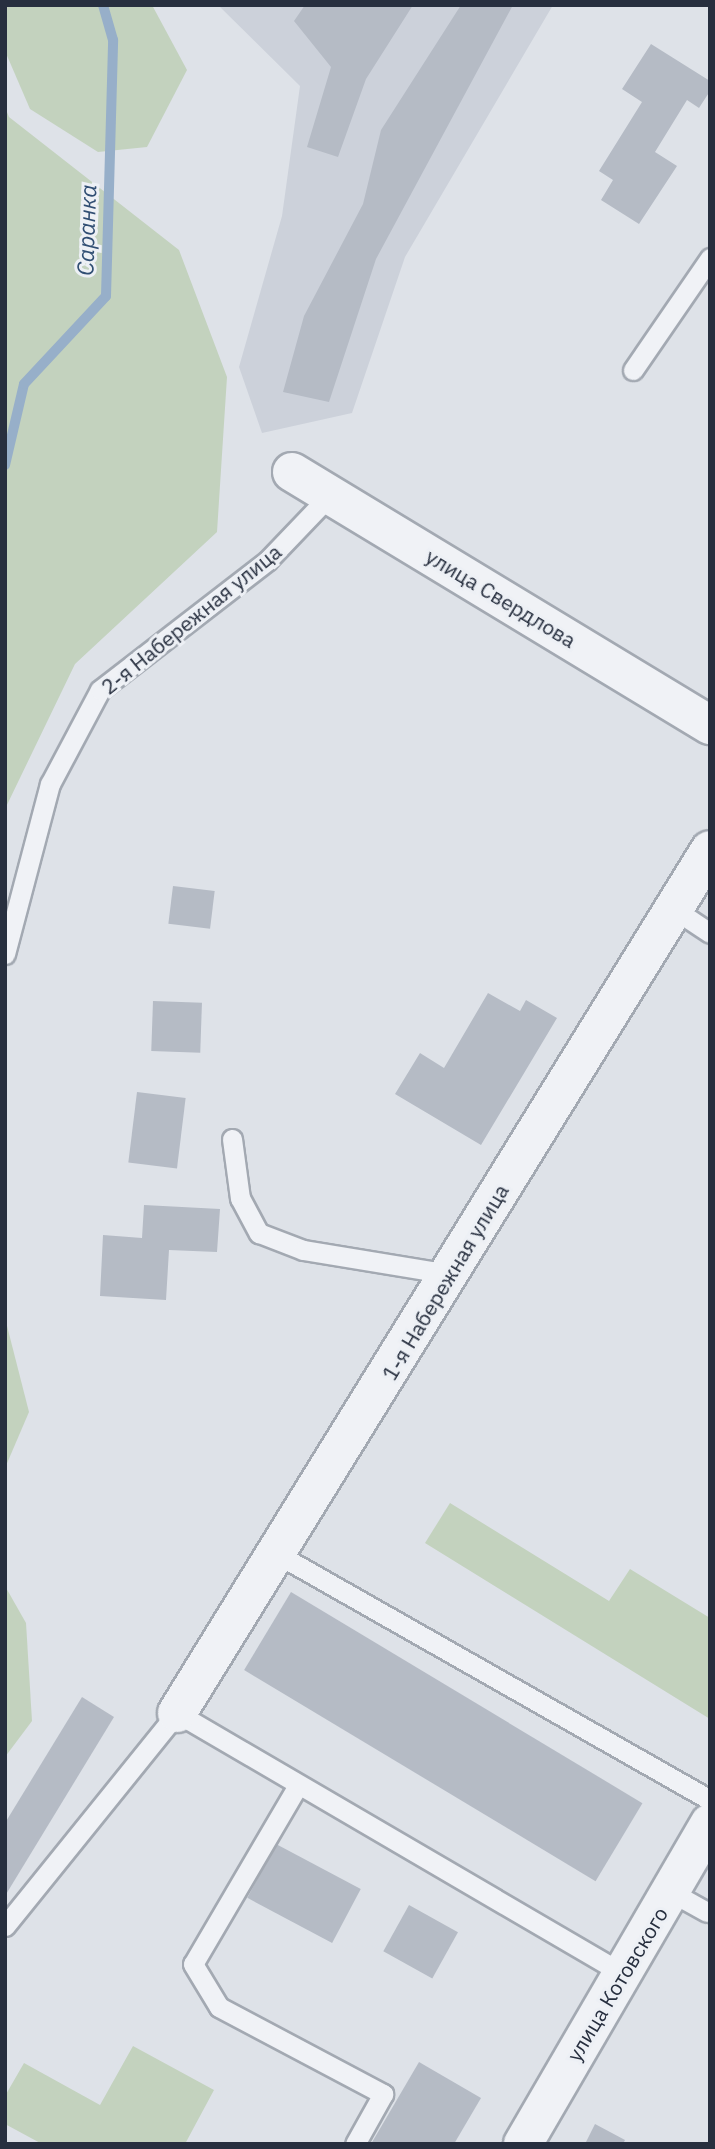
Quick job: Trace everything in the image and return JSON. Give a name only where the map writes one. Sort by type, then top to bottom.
[{"type":"street","name":"улица Свердлова","points":[[292,472],[710,724]]},
{"type":"street","name":"1-я Набережная улица","points":[[177,1713],[279,1555],[710,850]]},
{"type":"street","name":"улица Котовского","points":[[523,2144],[710,1823]]},
{"type":"lane","points":[[633,370],[710,258]]},
{"type":"lane","name":"2-я Набережная улица","points":[[5,954],[50,784],[100,690],[267,561],[330,495]]},
{"type":"lane","points":[[674,909],[710,933]]},
{"type":"lane","points":[[232,1139],[240,1198],[259,1233],[303,1250],[450,1274]]},
{"type":"lane","points":[[279,1555],[710,1800]]},
{"type":"lane","points":[[5,1926],[177,1713],[297,1787],[622,1973]]},
{"type":"lane","points":[[297,1787],[193,1964],[219,2007],[383,2094],[355,2144]]},
{"type":"lane","points":[[671,1892],[707,1912]]},
{"type":"shaded area","points":[[218,5],[553,5],[405,257],[352,413],[262,433],[239,367],[282,216],[300,86]]},
{"type":"green space","points":[[5,5],[152,5],[187,70],[147,147],[98,152],[30,109],[5,51]]},
{"type":"green space","points":[[5,107],[9,117],[179,250],[227,377],[217,532],[75,664],[5,809]]},
{"type":"green space","points":[[5,1318],[29,1412],[5,1468]]},
{"type":"green space","points":[[450,1503],[609,1601],[630,1569],[710,1618],[710,1719],[425,1543]]},
{"type":"green space","points":[[5,1586],[26,1623],[32,1721],[5,1757]]},
{"type":"green space","points":[[133,2046],[214,2090],[185,2144],[42,2144],[5,2124],[5,2096],[24,2063],[100,2105]]},
{"type":"building","points":[[305,5],[413,5],[366,79],[338,157],[307,147],[331,67],[294,21]]},
{"type":"building","points":[[461,5],[513,5],[376,259],[329,402],[283,392],[304,316],[363,204],[381,130]]},
{"type":"building","points":[[651,44],[710,81],[710,91],[699,108],[687,100],[655,152],[677,166],[639,224],[601,200],[613,180],[599,171],[642,102],[622,89]]},
{"type":"building","points":[[173,886],[215,891],[210,929],[168,924]]},
{"type":"building","points":[[488,993],[520,1011],[526,1000],[557,1018],[481,1145],[395,1094],[420,1053],[444,1068]]},
{"type":"building","points":[[153,1001],[202,1003],[200,1053],[151,1051]]},
{"type":"building","points":[[137,1092],[186,1098],[177,1168],[128,1162]]},
{"type":"building","points":[[144,1205],[220,1209],[217,1252],[169,1250],[166,1300],[100,1296],[103,1235],[142,1238]]},
{"type":"building","points":[[291,1592],[642,1803],[596,1881],[244,1670]]},
{"type":"building","points":[[82,1697],[114,1717],[5,1896],[5,1823]]},
{"type":"building","points":[[276,1844],[361,1889],[332,1943],[247,1898]]},
{"type":"building","points":[[409,1905],[458,1932],[432,1979],[383,1951]]},
{"type":"building","points":[[419,2062],[481,2098],[454,2144],[371,2144]]},
{"type":"building","points":[[595,2124],[625,2140],[623,2144],[585,2144]]},
{"type":"waterway","name":"Саранка","points":[[5,465],[24,384],[106,296],[113,40],[103,5]]}]
